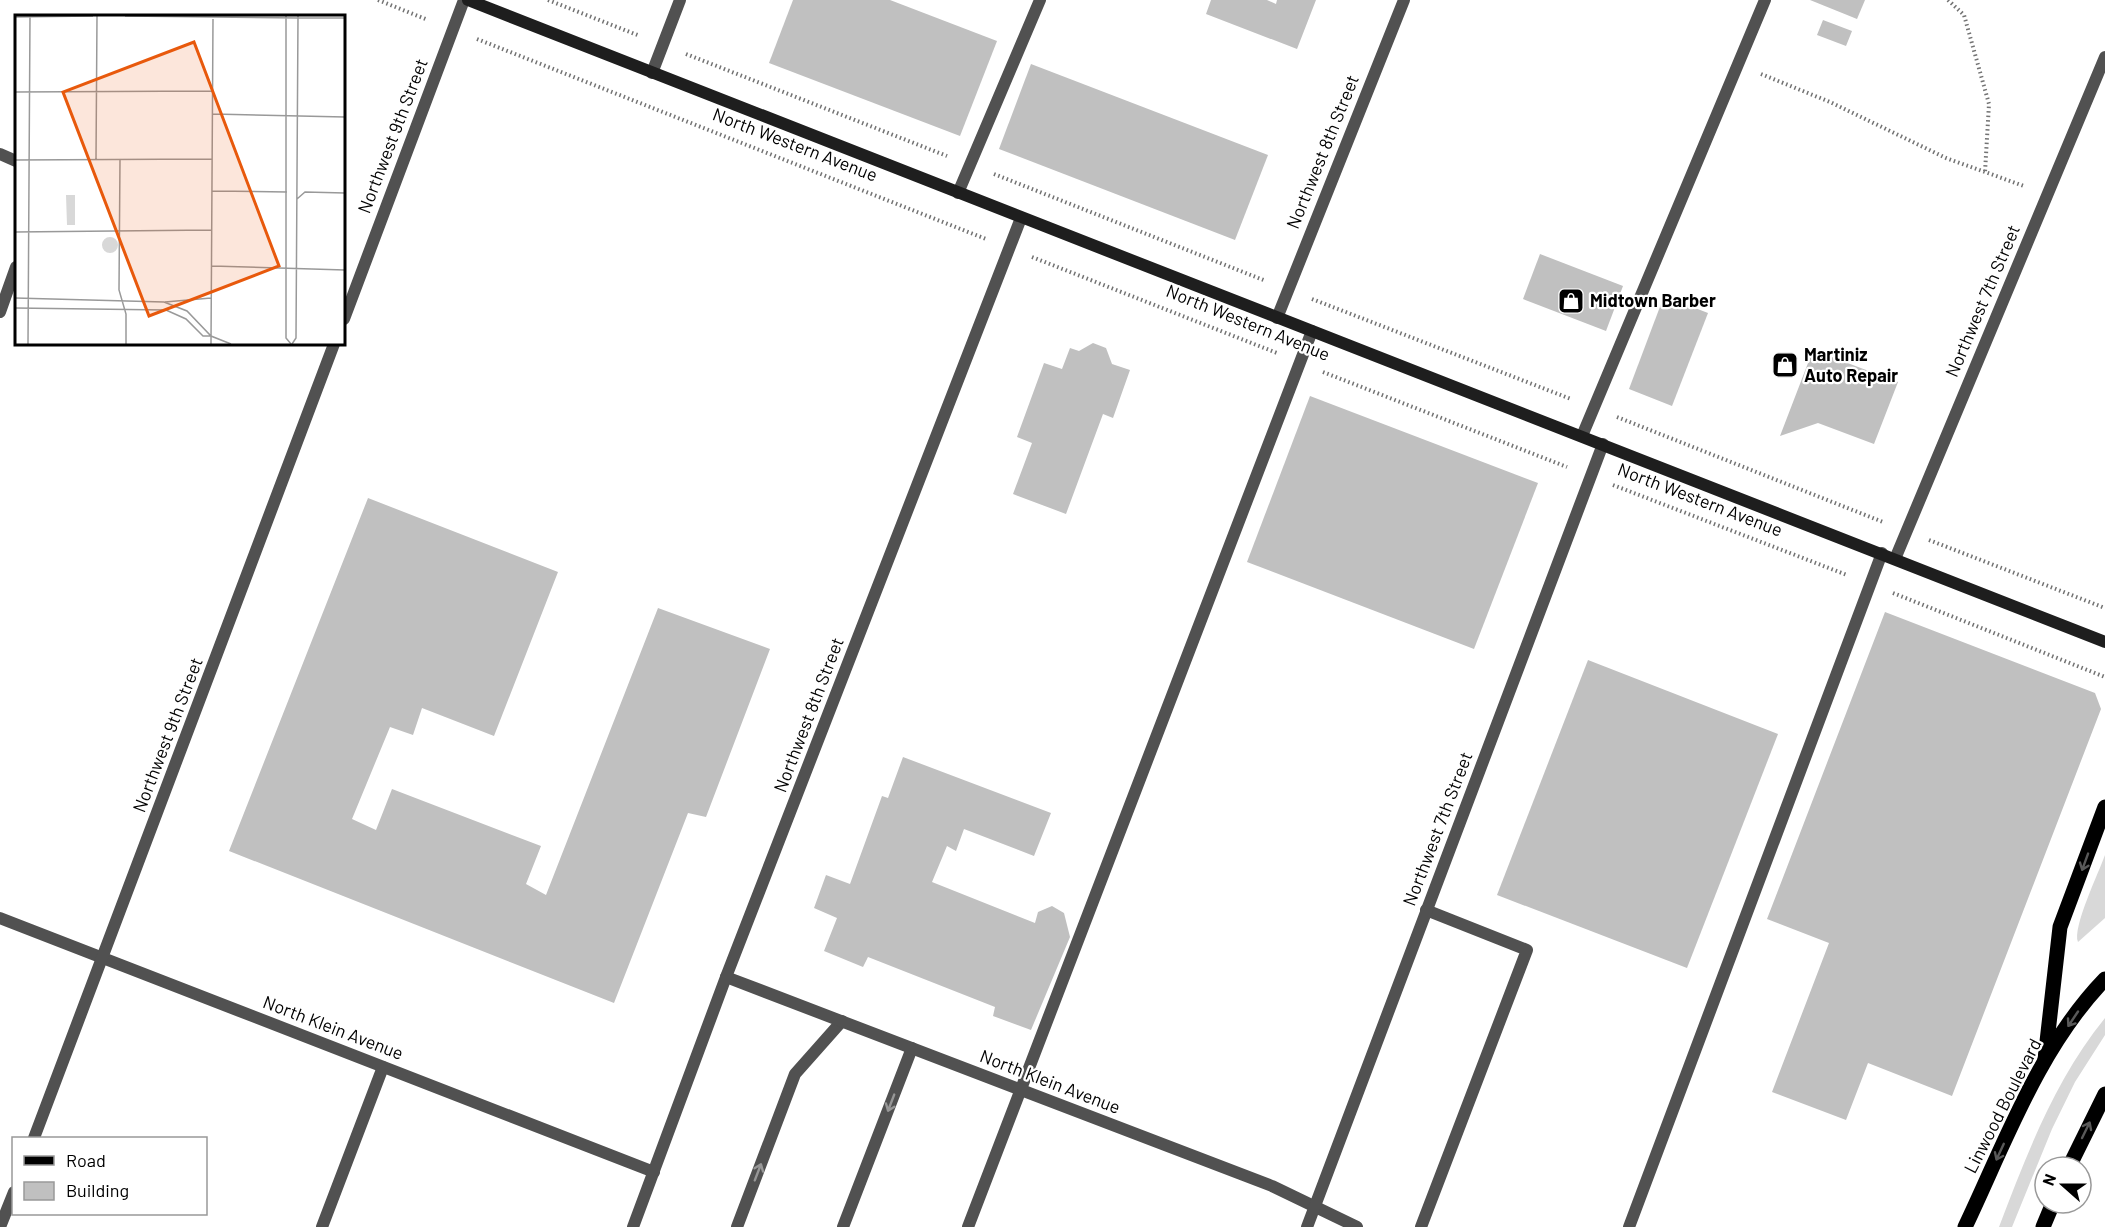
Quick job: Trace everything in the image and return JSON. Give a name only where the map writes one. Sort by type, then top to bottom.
[{"type":"main road","name":"North Western Avenue","points":[[466,0],[2105,642]]},
{"type":"main road","points":[[2044,1062],[2060,927],[2105,807]]},
{"type":"main road","name":"Linwood Boulevard","points":[[1965,1227],[2044,1062],[2088,996],[2105,979]]},
{"type":"main road","points":[[2076,1155],[2105,1094]]},
{"type":"street","name":"Northwest 9th Street","points":[[345,313],[349,289],[466,0]]},
{"type":"street","points":[[652,73],[680,0]]},
{"type":"street","points":[[958,193],[1040,0]]},
{"type":"street","name":"Northwest 8th Street","points":[[1277,318],[1404,0]]},
{"type":"street","points":[[1582,436],[1765,0]]},
{"type":"street","name":"Northwest 7th Street","points":[[1895,559],[2105,57]]},
{"type":"street","points":[[0,154],[15,161]]},
{"type":"street","name":"Northwest 8th Street","points":[[633,1227],[726,977],[1021,218]]},
{"type":"street","points":[[0,312],[15,270]]},
{"type":"street","points":[[968,1227],[1312,331]]},
{"type":"street","name":"Northwest 9th Street","points":[[34,1137],[334,345]]},
{"type":"street","name":"Northwest 7th Street","points":[[1307,1227],[1603,444]]},
{"type":"street","points":[[1629,1227],[1882,554]]},
{"type":"street","points":[[1421,1227],[1527,950],[1426,910]]},
{"type":"street","name":"North Klein Avenue","points":[[0,918],[654,1172]]},
{"type":"street","name":"North Klein Avenue","points":[[726,977],[1272,1186],[1357,1227]]},
{"type":"street","points":[[737,1227],[795,1074],[842,1021]]},
{"type":"street","points":[[843,1227],[912,1048]]},
{"type":"street","points":[[322,1227],[383,1067]]},
{"type":"street","points":[[0,1227],[12,1197]]},
{"type":"path","name":"North Western Avenue","points":[[378,0],[2105,677]]},
{"type":"path","points":[[548,0],[2105,608]]},
{"type":"path","points":[[1948,0],[1964,15],[1989,104],[1984,172]]},
{"type":"path","points":[[1737,66],[1830,102],[1946,158],[2047,196]]},
{"type":"shaded area","points":[[2105,855],[2105,918],[2078,942],[2077,935],[2082,913]]},
{"type":"shaded area","points":[[2105,1018],[2105,1035],[2075,1082],[2041,1155],[2033,1155],[2033,1176],[2012,1227],[1999,1227],[2044,1118],[2071,1066]]},
{"type":"building","points":[[793,0],[890,0],[997,41],[960,136],[769,63]]},
{"type":"building","points":[[1211,0],[1267,0],[1276,4],[1277,0],[1316,0],[1297,49],[1206,14]]},
{"type":"building","points":[[1810,0],[1865,0],[1857,19]]},
{"type":"building","points":[[1823,20],[1852,31],[1846,46],[1817,35]]},
{"type":"building","points":[[1031,64],[1268,155],[1235,240],[999,149]]},
{"type":"building","points":[[1540,254],[1623,286],[1606,331],[1523,299]]},
{"type":"building","points":[[1664,296],[1708,313],[1672,406],[1629,389]]},
{"type":"building","points":[[1093,343],[1106,348],[1112,364],[1130,370],[1113,418],[1103,414],[1066,514],[1013,494],[1032,443],[1017,437],[1044,363],[1062,369],[1070,348],[1079,351]]},
{"type":"building","points":[[1813,350],[1898,382],[1874,444],[1818,423],[1780,436]]},
{"type":"building","points":[[1310,396],[1538,483],[1474,649],[1247,562]]},
{"type":"building","points":[[368,498],[558,572],[494,736],[422,708],[413,735],[390,727],[352,819],[376,830],[392,789],[541,846],[526,884],[546,895],[658,608],[770,649],[706,817],[688,813],[614,1003],[229,851]]},
{"type":"building","points":[[1885,612],[2095,693],[2101,709],[1952,1096],[1868,1063],[1846,1120],[1772,1092],[1829,943],[1767,919]]},
{"type":"building","points":[[1588,660],[1778,734],[1687,968],[1497,895]]},
{"type":"building","points":[[903,757],[1051,813],[1034,856],[964,829],[956,851],[947,846],[932,882],[1035,923],[1038,912],[1052,906],[1064,913],[1070,937],[1031,1030],[993,1016],[995,1007],[868,957],[863,967],[824,951],[837,918],[814,908],[826,875],[850,884],[882,796],[888,798]]},
{"type":"place","name":"Midtown Barber","points":[[1571,301]]},
{"type":"place","name":"Martiniz Auto Repair","points":[[1785,365]]}]
